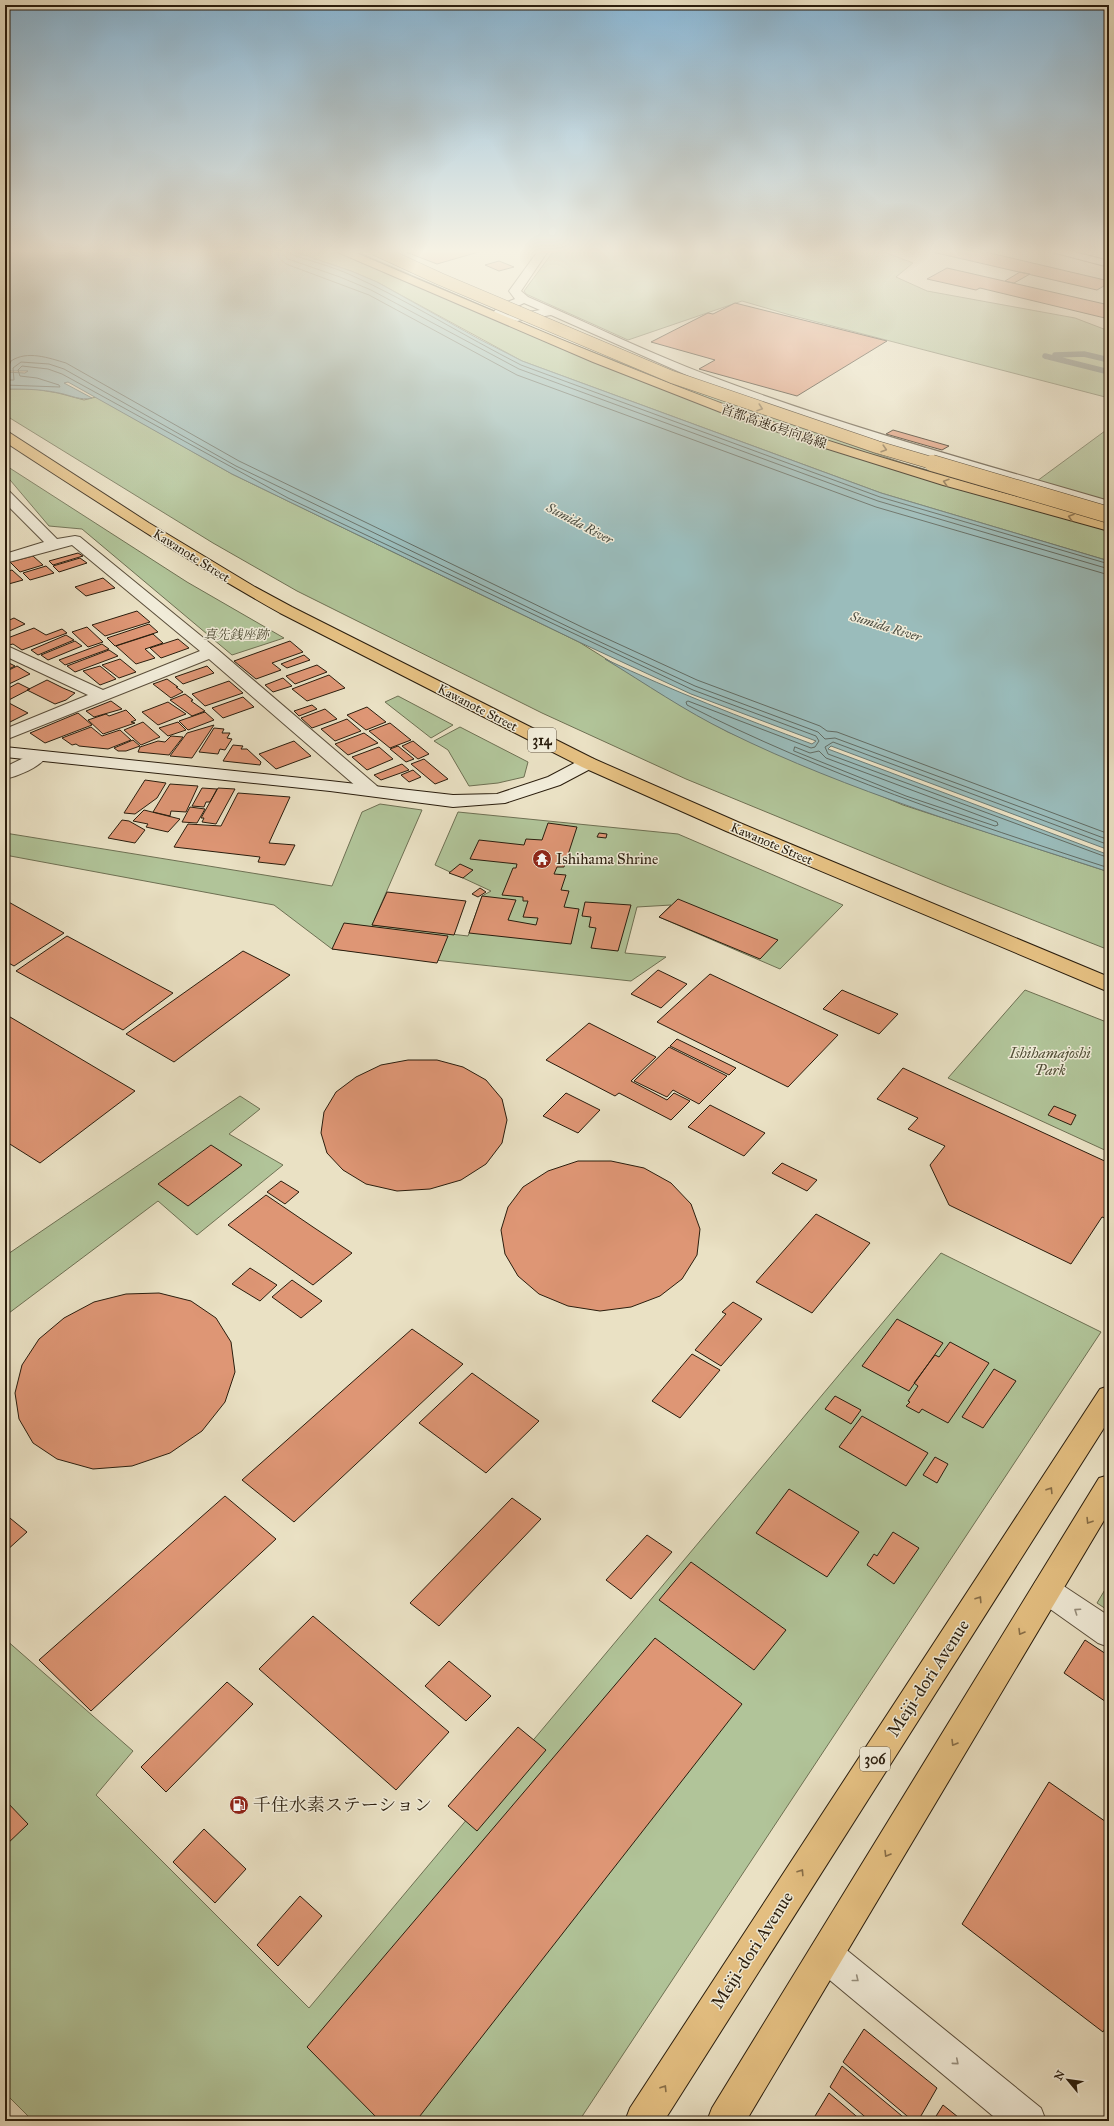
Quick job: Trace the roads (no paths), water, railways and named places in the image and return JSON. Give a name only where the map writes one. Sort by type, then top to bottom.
[{"type":"main road","name":"首都高速6号向島線","points":[[572,348],[640,377],[728,410],[948,482],[1109,527]]},
{"type":"main road","name":"首都高速6号向島線","points":[[604,348],[672,377],[825,430],[984,479],[1109,515]]},
{"type":"main road","name":"Kawanote Street","points":[[5,436],[238,584],[286,610],[588,763],[733,827],[1109,985]]},
{"type":"main road","name":"Meiji-dori Avenue","points":[[643,2121],[756,1942],[1109,1397]]},
{"type":"main road","points":[[725,2121],[1109,1487]]},
{"type":"street","points":[[636,348],[698,375],[776,404],[946,458],[1050,489],[1109,504]]},
{"type":"street","points":[[5,495],[54,544]]},
{"type":"street","points":[[5,559],[54,544],[76,540],[211,652],[371,790]]},
{"type":"street","points":[[5,650],[101,695]]},
{"type":"street","points":[[5,735],[101,695],[211,652]]},
{"type":"street","points":[[5,752],[371,790],[453,801],[499,799],[554,781],[588,763]]},
{"type":"street","points":[[5,774],[26,764],[38,756]]},
{"type":"street","points":[[1046,1590],[1109,1633]]},
{"type":"street","points":[[826,1955],[1028,2121]]},
{"type":"water","name":"Sumida River","points":[[5,348],[497,348],[522,361],[881,493],[1109,561],[1109,850],[831,746],[828,749],[1109,855],[1109,872],[916,809],[868,792],[774,754],[712,724],[605,659],[682,693],[760,724],[812,744],[816,741],[691,694],[579,642],[232,474],[68,382],[64,383],[92,398],[80,398],[39,390],[5,389],[5,372],[25,373],[28,371],[5,371]]},
{"type":"waterway","points":[[1055,355],[1084,354],[1109,360]]},
{"type":"waterway","points":[[1045,356],[1109,372]]},
{"type":"place","name":"Ishihama Shrine","points":[[542,859]]},
{"type":"place","name":"千住水素ステーション","points":[[239,1805]]},
{"type":"park label","name":"真先銭座跡","points":[[236,634]]},
{"type":"park label","name":"Ishihamajoshi Park","points":[[1050,1062]]}]
